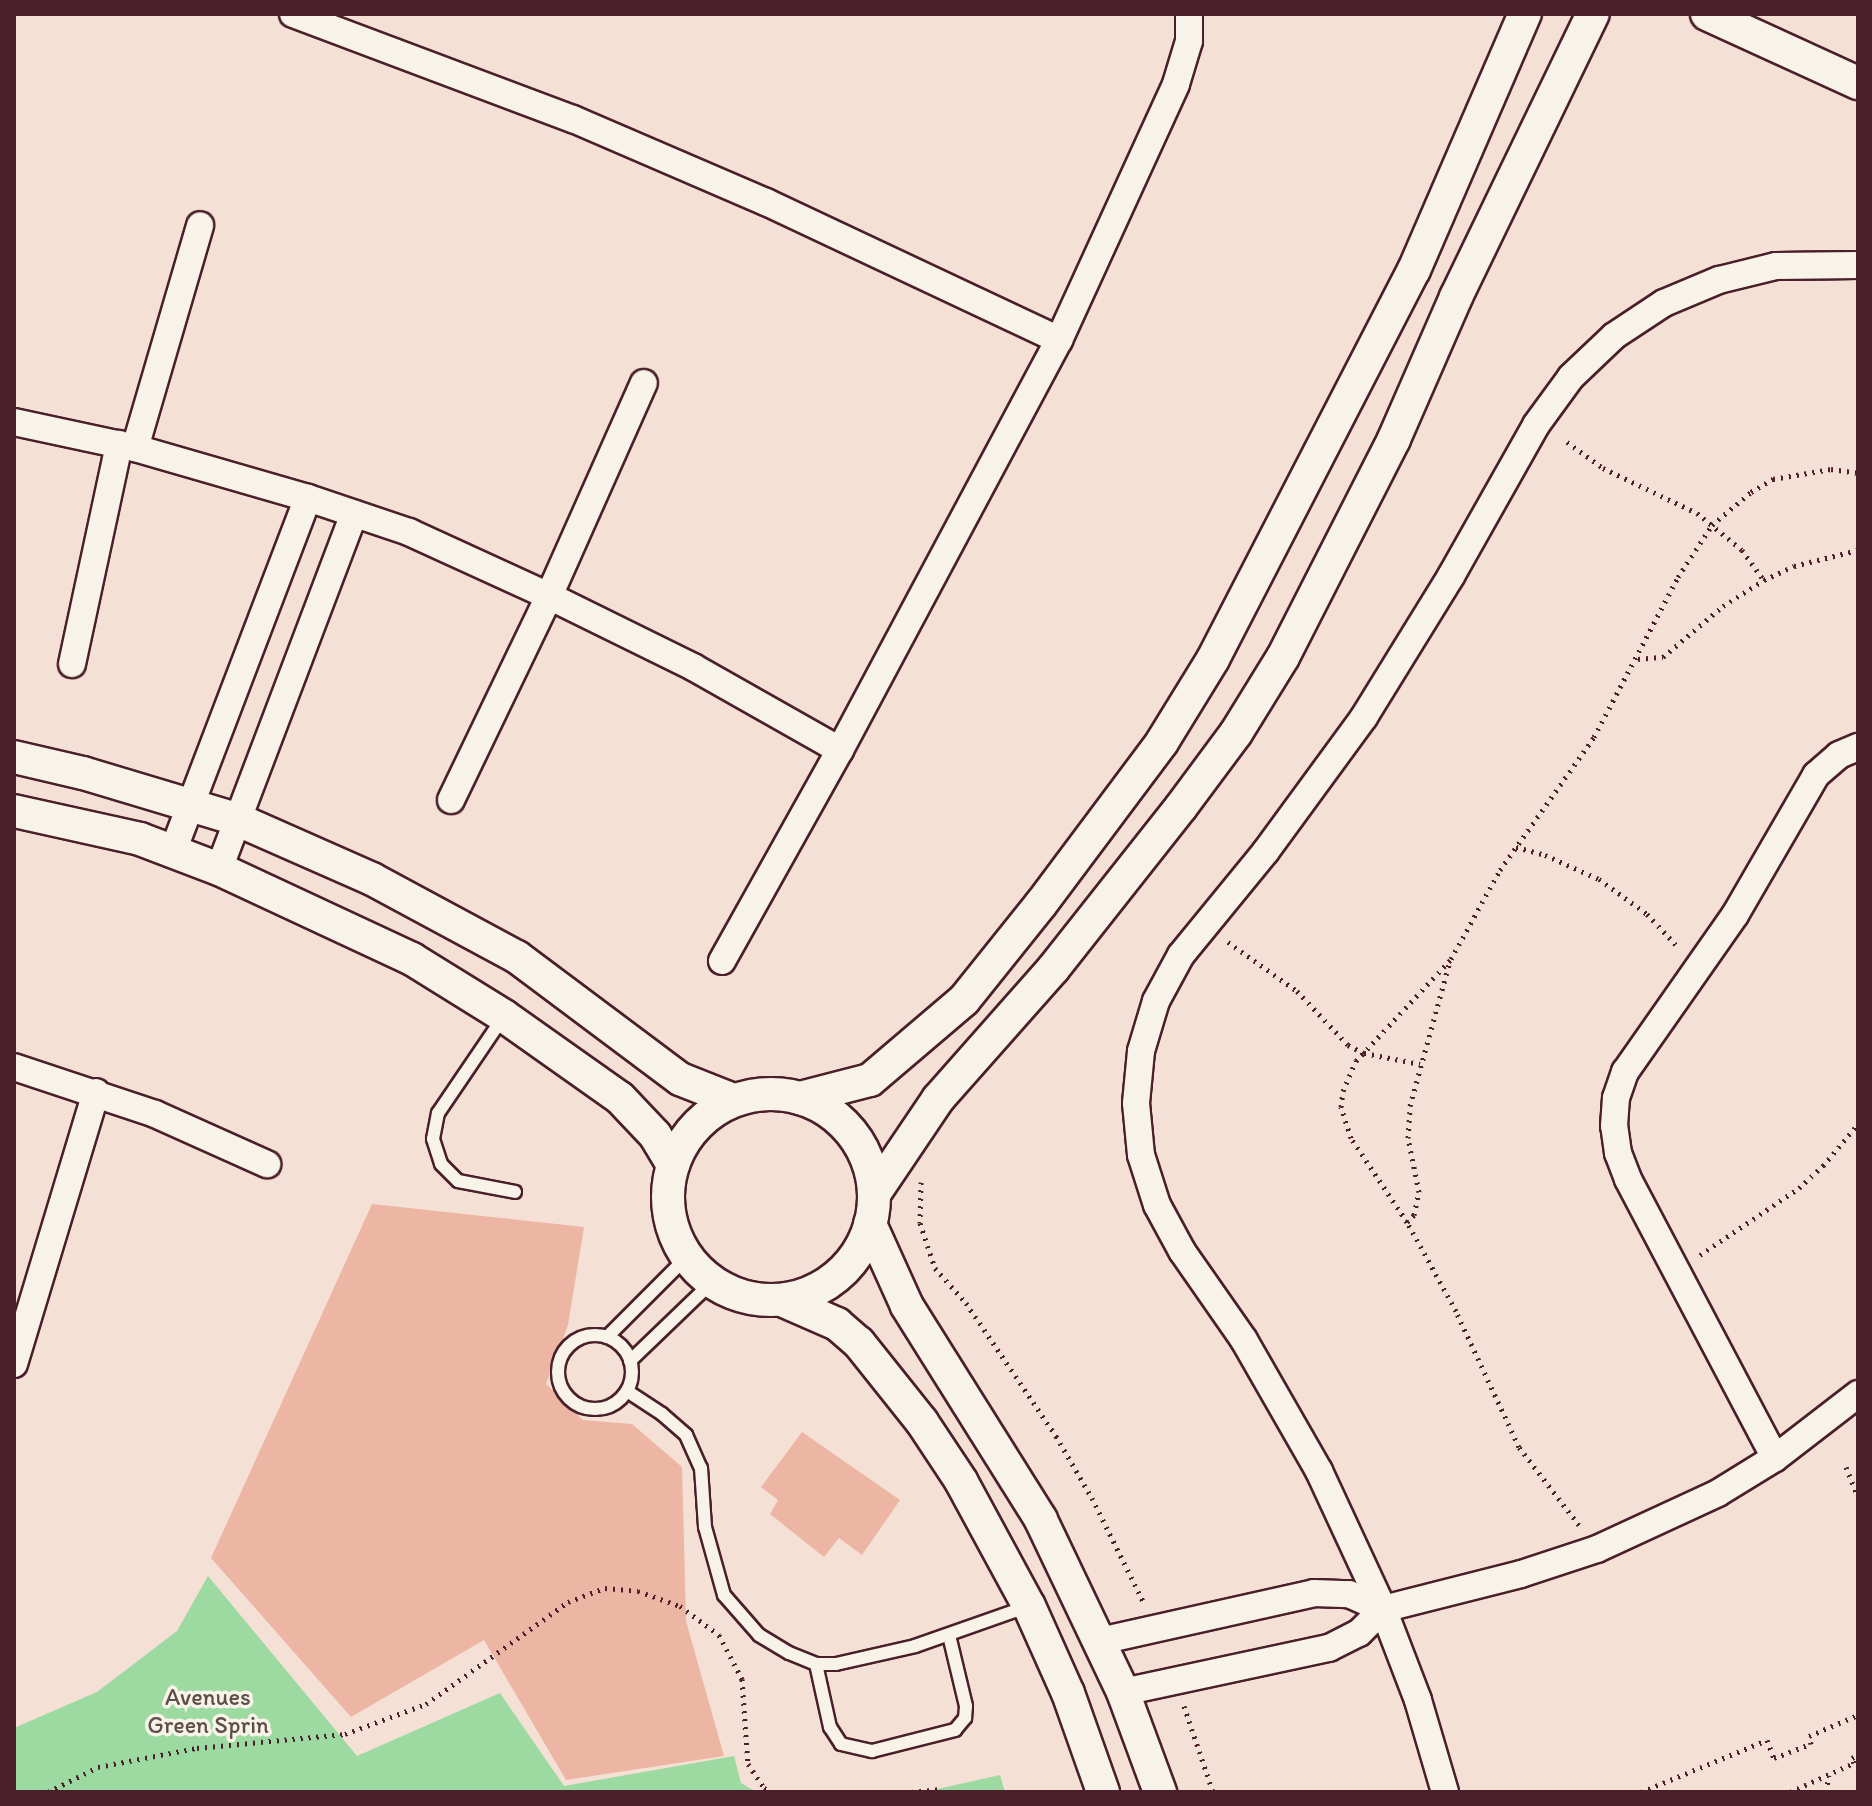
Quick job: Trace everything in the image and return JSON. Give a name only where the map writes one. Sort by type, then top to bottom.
[{"type":"street","points":[[293,14],[573,119],[766,202],[1059,340]]},
{"type":"street","points":[[722,961],[840,750],[1059,340],[1176,84],[1189,41],[1189,14]]},
{"type":"street","points":[[800,1098],[870,1080],[964,1000],[1041,904],[1162,742],[1213,659],[1414,270],[1525,14]]},
{"type":"street","points":[[1160,1792],[1123,1692],[1041,1520],[1004,1456],[907,1306],[872,1209],[868,1163],[853,1134],[829,1112],[800,1098],[767,1093],[733,1100],[707,1115],[686,1137],[673,1165],[668,1189],[669,1213],[687,1257],[712,1282],[733,1293],[757,1299],[782,1300],[806,1294],[837,1275],[861,1247],[872,1209],[938,1099],[1053,969],[1181,807],[1236,733],[1283,657],[1394,439],[1456,297],[1593,14]]},
{"type":"street","points":[[1707,14],[1858,83]]},
{"type":"street","points":[[72,664],[127,446],[200,225]]},
{"type":"street","points":[[1445,1792],[1418,1700],[1383,1609],[1339,1512],[1283,1405],[1244,1340],[1182,1251],[1157,1205],[1141,1155],[1136,1103],[1141,1051],[1156,1001],[1181,955],[1299,807],[1364,717],[1451,576],[1536,425],[1571,377],[1627,328],[1664,303],[1719,280],[1776,266],[1858,265]]},
{"type":"street","points":[[451,800],[549,596],[644,383]]},
{"type":"street","points":[[14,422],[127,446],[308,498],[409,532],[693,667],[840,750]]},
{"type":"street","points":[[173,851],[308,498]]},
{"type":"street","points":[[219,869],[354,514]]},
{"type":"street","points":[[1775,1458],[1628,1179],[1618,1153],[1614,1126],[1616,1098],[1625,1072],[1700,970],[1816,775],[1839,755],[1858,747]]},
{"type":"street","points":[[14,757],[236,819],[372,879],[517,957],[680,1079],[733,1100]]},
{"type":"street","points":[[14,811],[140,839],[173,851],[219,869],[412,959],[504,1016],[632,1109],[655,1135],[673,1165]]},
{"type":"street","points":[[14,1067],[155,1114],[267,1164]]},
{"type":"street","points":[[14,1364],[96,1092]]},
{"type":"street","points":[[782,1300],[837,1324],[878,1365],[961,1481],[1029,1606],[1068,1693],[1103,1792]]},
{"type":"street","points":[[1123,1692],[1329,1648],[1359,1633],[1383,1609],[1521,1574],[1597,1549],[1683,1511],[1775,1458],[1858,1394]]},
{"type":"street","points":[[1100,1641],[1314,1593],[1349,1594],[1383,1609]]},
{"type":"lane","points":[[504,1016],[438,1113],[433,1139],[441,1164],[458,1181],[515,1192]]},
{"type":"lane","points":[[607,1337],[687,1257]]},
{"type":"lane","points":[[630,1361],[712,1282]]},
{"type":"lane","points":[[592,1335],[607,1337],[625,1351],[630,1361],[632,1376],[627,1391],[617,1402],[603,1408],[588,1409],[575,1403],[564,1392],[558,1378],[566,1349],[578,1339],[592,1335]]},
{"type":"lane","points":[[627,1391],[686,1435],[701,1468],[705,1527],[724,1595],[759,1635],[816,1664],[836,1664],[949,1635],[1029,1606]]},
{"type":"lane","points":[[816,1664],[830,1727],[841,1744],[872,1751],[955,1730],[965,1718],[966,1706],[949,1635]]},
{"type":"path","points":[[1567,442],[1603,468],[1663,495],[1712,525],[1742,550],[1764,580]]},
{"type":"path","points":[[1597,1549],[1519,1447],[1480,1358],[1407,1222],[1344,1123],[1343,1091],[1348,1075],[1364,1053],[1451,959],[1516,847],[1570,775],[1638,659],[1678,577],[1712,525],[1730,507],[1773,479],[1831,469],[1858,473]]},
{"type":"path","points":[[1638,659],[1663,657],[1704,620],[1764,580],[1804,563],[1858,550]]},
{"type":"path","points":[[1516,847],[1572,865],[1624,895],[1700,970]]},
{"type":"path","points":[[1205,925],[1297,991],[1335,1035],[1364,1053],[1420,1064]]},
{"type":"path","points":[[1407,1222],[1414,1215],[1419,1192],[1408,1130],[1410,1106],[1451,959]]},
{"type":"path","points":[[1676,1270],[1791,1195],[1823,1166],[1858,1124]]},
{"type":"path","points":[[922,1176],[920,1223],[935,1268],[966,1303],[1056,1436],[1125,1562],[1155,1628]]},
{"type":"path","points":[[1846,1467],[1858,1496]]},
{"type":"path","points":[[48,1792],[98,1767],[197,1748],[345,1734],[426,1704],[568,1602],[605,1588],[638,1591],[680,1606],[719,1635],[742,1679],[748,1764],[764,1788],[771,1792]]},
{"type":"path","points":[[1175,1680],[1213,1792]]},
{"type":"path","points":[[1641,1792],[1767,1740],[1774,1758],[1811,1744],[1809,1736],[1858,1715]]},
{"type":"path","points":[[1790,1792],[1854,1763],[1852,1758],[1858,1755]]},
{"type":"path","points":[[1826,1792],[1829,1774]]},
{"type":"path","points":[[911,1792],[941,1789]]},
{"type":"green space","name":"Avenues Green Sprin","points":[[208,1576],[357,1756],[500,1693],[564,1786],[734,1756],[741,1783],[756,1792],[14,1792],[14,1728],[97,1692],[177,1631]]},
{"type":"green space","points":[[1000,1775],[1005,1792],[924,1792]]},
{"type":"building","points":[[372,1204],[584,1227],[568,1325],[546,1384],[583,1420],[632,1424],[682,1467],[686,1621],[724,1756],[566,1780],[484,1640],[351,1717],[211,1558]]},
{"type":"building","points":[[802,1432],[900,1500],[862,1555],[839,1538],[824,1557],[770,1514],[778,1500],[761,1487]]}]
